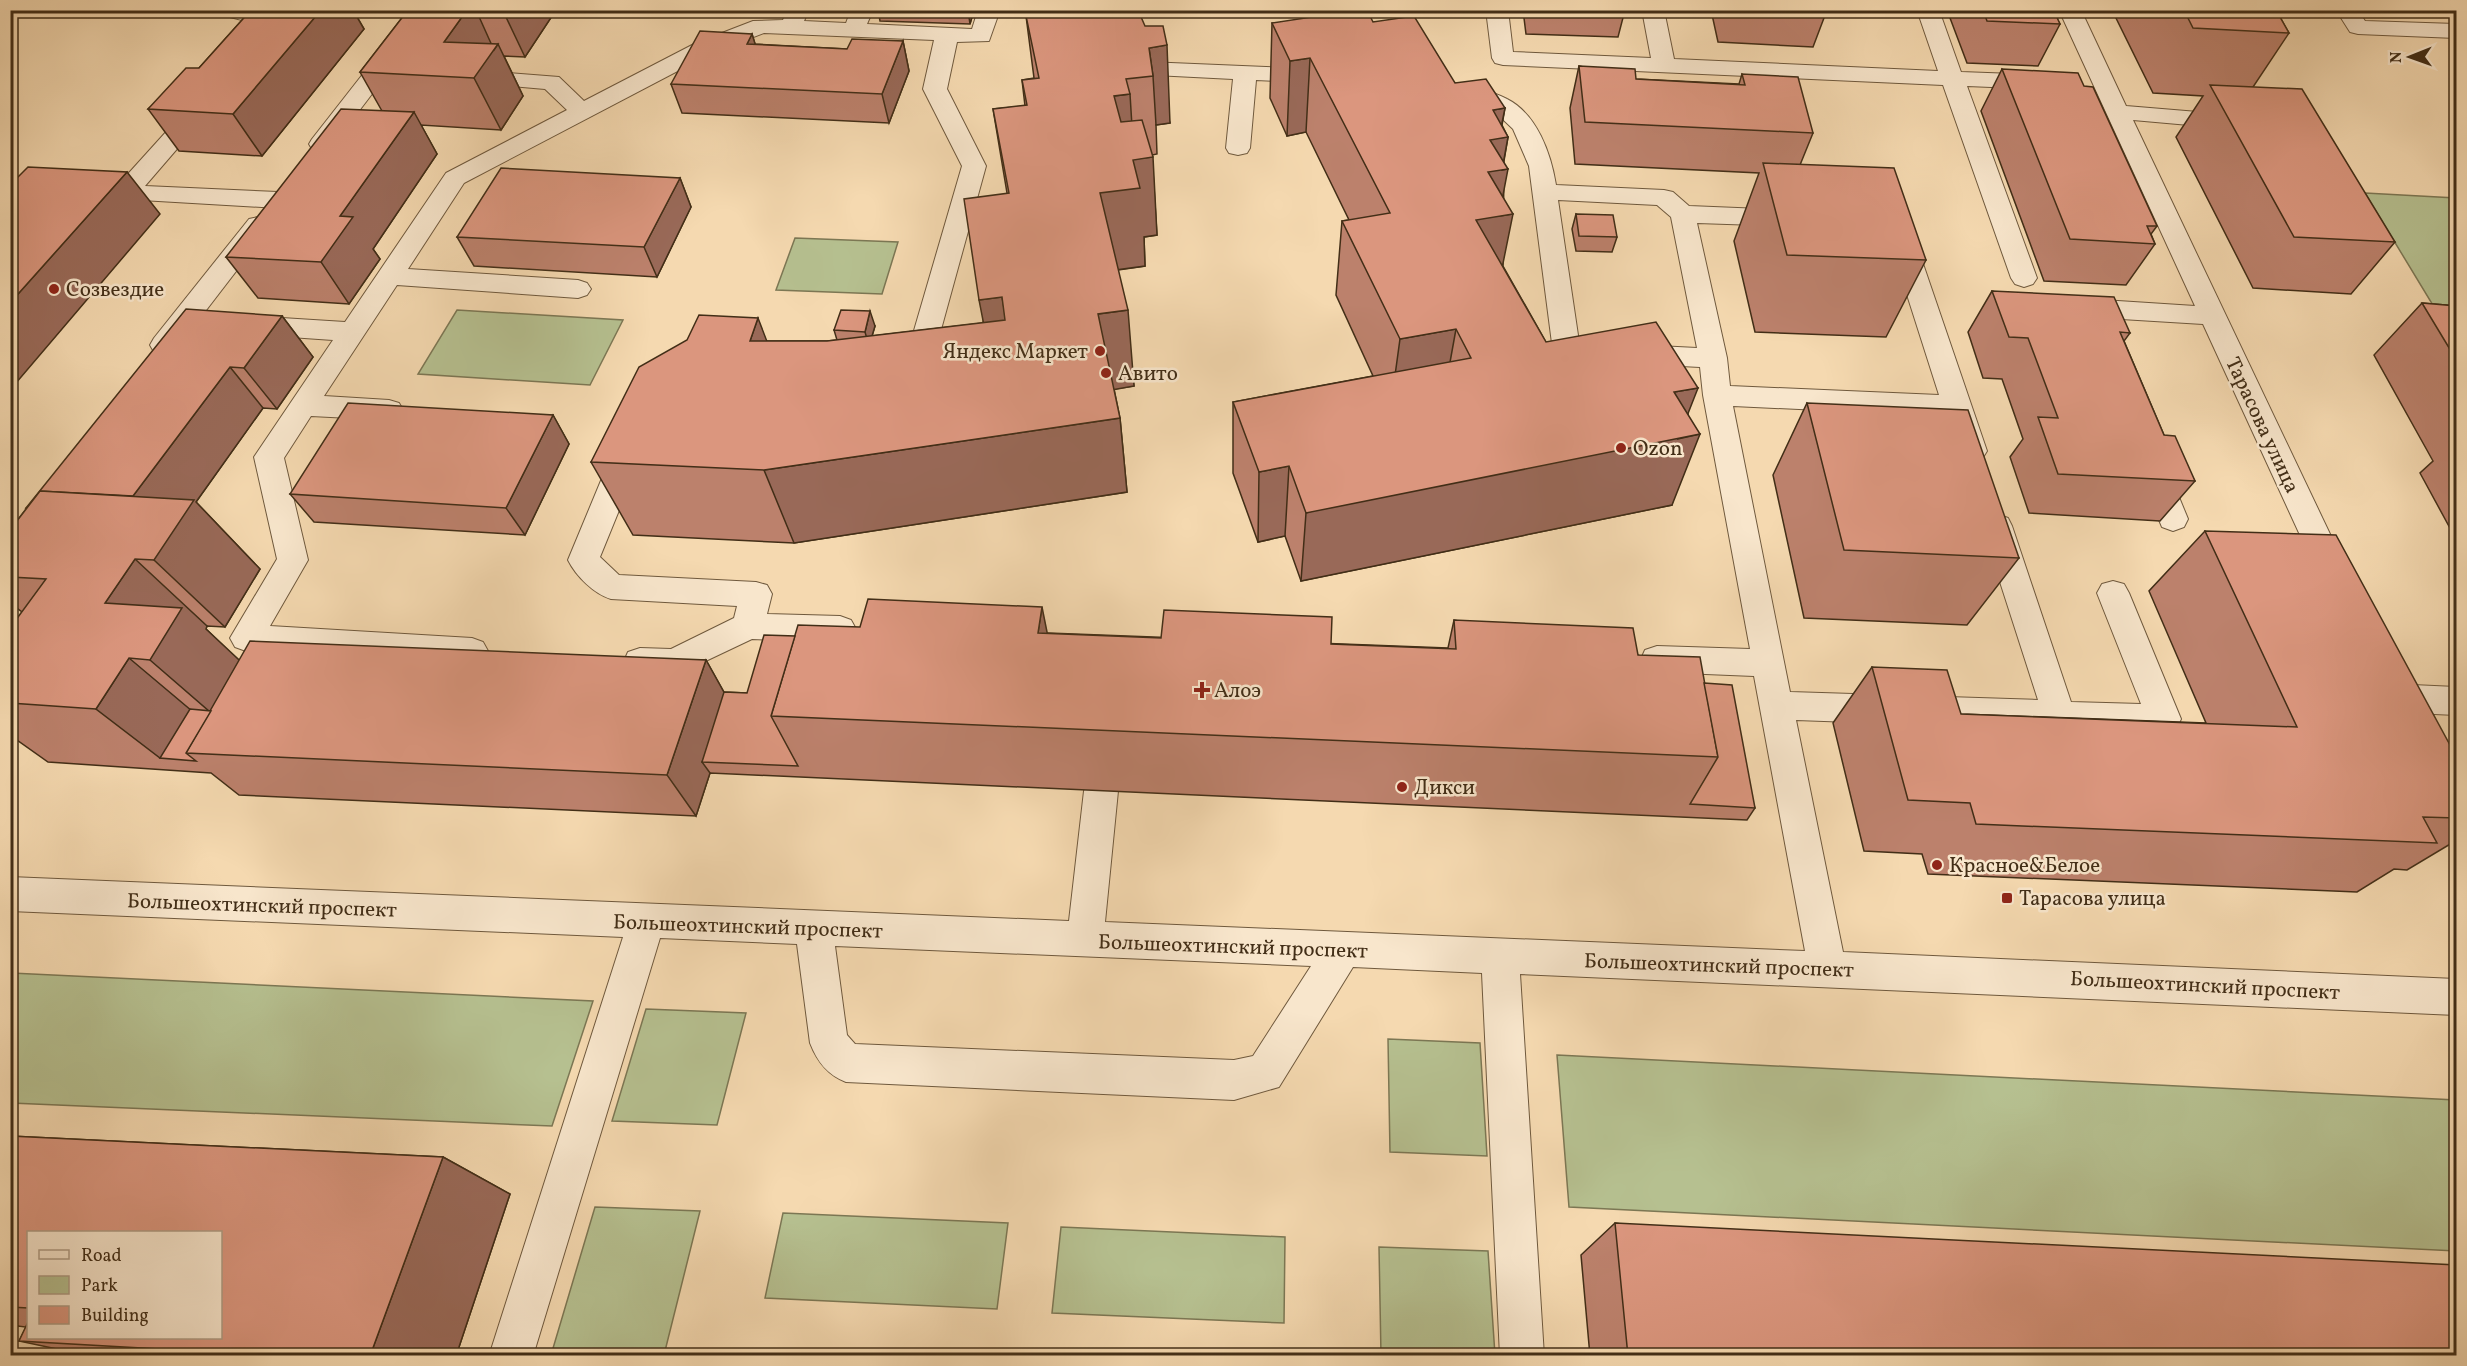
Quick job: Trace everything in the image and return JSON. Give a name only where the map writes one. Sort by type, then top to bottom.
[{"type":"street","points":[[230,10],[277,21]]},
{"type":"street","points":[[147,368],[425,10]]},
{"type":"street","points":[[496,653],[246,638],[292,560],[268,457],[455,178],[704,48],[761,26],[795,19],[858,20],[946,34],[981,36],[989,10]]},
{"type":"street","points":[[1497,10],[1503,58],[2084,84]]},
{"type":"street","points":[[1653,10],[1664,65]]},
{"type":"street","points":[[1928,10],[2024,278]]},
{"type":"street","name":"Тарасова улица","points":[[2070,10],[2084,84],[2117,112],[2342,594]]},
{"type":"street","points":[[2347,10],[2358,27],[2457,31]]},
{"type":"street","points":[[882,364],[917,366],[974,166],[934,89],[946,34]]},
{"type":"street","points":[[1113,45],[1110,67],[1340,77]]},
{"type":"street","points":[[1238,148],[1245,73]]},
{"type":"street","points":[[495,79],[551,82],[583,113]]},
{"type":"street","points":[[1446,85],[1500,104],[1524,126],[1541,166],[1567,351],[1713,358]]},
{"type":"street","points":[[126,192],[218,87]]},
{"type":"street","points":[[2117,112],[2256,124]]},
{"type":"street","points":[[455,178],[500,181]]},
{"type":"street","points":[[78,192],[126,192],[292,182]]},
{"type":"street","points":[[1545,192],[1664,198],[1683,214],[1819,219]]},
{"type":"street","points":[[1683,214],[1713,358],[1717,395],[1827,968]]},
{"type":"street","points":[[1874,226],[1893,235],[1906,252],[1979,472]]},
{"type":"street","points":[[390,276],[578,289]]},
{"type":"street","points":[[2100,341],[2087,308],[2213,316]]},
{"type":"street","points":[[183,321],[353,332]]},
{"type":"street","points":[[1717,395],[1957,406]]},
{"type":"street","points":[[303,405],[410,412]]},
{"type":"street","points":[[635,434],[583,560],[611,586],[756,594],[748,626]]},
{"type":"street","points":[[2141,441],[2173,519]]},
{"type":"street","points":[[1990,505],[2059,715]]},
{"type":"street","points":[[1776,705],[2164,719],[2113,593]]},
{"type":"street","points":[[615,660],[674,663],[748,626],[868,630]]},
{"type":"street","points":[[1625,657],[1769,663]]},
{"type":"street","points":[[2391,699],[2457,701]]},
{"type":"street","points":[[1085,940],[1101,791]]},
{"type":"street","name":"Большеохтинский проспект","points":[[10,894],[1342,951],[1827,968],[2457,997]]},
{"type":"street","points":[[511,1356],[647,921]]},
{"type":"street","points":[[814,928],[830,1043],[846,1063],[1234,1080],[1265,1073],[1342,951]]},
{"type":"street","points":[[1500,957],[1522,1356]]},
{"type":"green space","points":[[2365,193],[2456,198],[2456,308],[2434,307]]},
{"type":"green space","points":[[795,238],[898,242],[882,294],[776,290]]},
{"type":"green space","points":[[457,310],[623,320],[590,385],[418,374]]},
{"type":"green space","points":[[11,973],[593,1001],[552,1126],[11,1103]]},
{"type":"green space","points":[[646,1009],[746,1013],[717,1125],[612,1121]]},
{"type":"green space","points":[[1388,1039],[1480,1043],[1487,1156],[1390,1152]]},
{"type":"green space","points":[[1557,1055],[2456,1100],[2456,1251],[1569,1207]]},
{"type":"green space","points":[[595,1207],[700,1211],[664,1355],[551,1355]]},
{"type":"green space","points":[[783,1213],[1008,1223],[997,1309],[765,1298]]},
{"type":"green space","points":[[1061,1227],[1285,1237],[1284,1323],[1052,1313]]},
{"type":"green space","points":[[1379,1247],[1488,1251],[1495,1355],[1381,1355]]},
{"type":"building","points":[[251,10],[321,10],[233,114],[148,109],[186,68],[199,68]]},
{"type":"building","points":[[408,10],[467,10],[444,42],[498,44],[474,78],[360,72]]},
{"type":"building","points":[[476,10],[508,10],[505,15],[477,14]]},
{"type":"building","points":[[1077,10],[1138,10],[1145,26],[1163,26],[1167,45],[1149,48],[1153,76],[1126,79],[1130,94],[1114,96],[1121,122],[1142,120],[1153,157],[1133,160],[1140,188],[1100,193],[1128,310],[1098,314],[1120,418],[764,470],[591,462],[639,367],[687,340],[699,315],[758,318],[750,341],[827,341],[1005,320],[1002,297],[979,300],[964,199],[1009,193],[993,109],[1027,105],[1022,80],[1039,78],[1026,16]]},
{"type":"building","points":[[1367,10],[1373,22],[1414,16],[1455,83],[1486,79],[1505,108],[1493,110],[1508,137],[1490,140],[1508,169],[1488,172],[1513,214],[1476,220],[1546,342],[1656,322],[1698,388],[1674,392],[1700,434],[1306,513],[1289,466],[1259,472],[1233,402],[1471,358],[1456,329],[1400,339],[1342,221],[1390,213],[1310,58],[1290,61],[1272,23]]},
{"type":"building","points":[[1983,10],[2062,11],[2054,11],[2060,24],[1987,21]]},
{"type":"building","points":[[2184,10],[2276,10],[2289,33],[2193,28]]},
{"type":"building","points":[[700,31],[752,34],[747,44],[847,49],[852,39],[903,41],[882,94],[671,84]]},
{"type":"building","points":[[1579,66],[1635,69],[1636,79],[1745,85],[1742,74],[1798,77],[1813,133],[1585,122]]},
{"type":"building","points":[[2002,69],[2078,73],[2084,86],[2093,87],[2157,226],[2147,226],[2155,244],[2070,239]]},
{"type":"building","points":[[2210,85],[2302,89],[2395,242],[2294,237]]},
{"type":"building","points":[[341,109],[414,112],[340,216],[353,217],[321,262],[226,257]]},
{"type":"building","points":[[1763,163],[1894,168],[1926,260],[1787,255]]},
{"type":"building","points":[[28,167],[127,172],[10,303],[10,185]]},
{"type":"building","points":[[501,168],[680,178],[644,247],[457,237]]},
{"type":"building","points":[[1576,214],[1613,215],[1617,237],[1579,236]]},
{"type":"building","points":[[1992,291],[2114,297],[2130,333],[2120,332],[2164,435],[2175,436],[2195,481],[2058,474],[2038,417],[2058,418],[2028,338],[2009,337]]},
{"type":"building","points":[[2422,303],[2457,306],[2457,361]]},
{"type":"building","points":[[186,309],[282,316],[244,368],[230,367],[133,496],[40,491],[26,508]]},
{"type":"building","points":[[841,310],[870,311],[865,332],[834,330]]},
{"type":"building","points":[[348,403],[553,415],[506,508],[290,494]]},
{"type":"building","points":[[1807,403],[1968,410],[2019,558],[1844,550]]},
{"type":"building","points":[[40,491],[194,500],[154,560],[135,559],[105,603],[182,608],[150,660],[129,658],[96,709],[10,703],[10,628],[46,579],[10,577],[10,530]]},
{"type":"building","points":[[2205,531],[2336,535],[2457,758],[2457,818],[2423,817],[2437,843],[1976,824],[1970,803],[1908,800],[1872,667],[1947,670],[1961,714],[2297,727]]},
{"type":"building","points":[[868,599],[1042,607],[1038,633],[1161,638],[1164,610],[1332,617],[1331,644],[1456,649],[1454,620],[1633,628],[1638,655],[1700,657],[1718,757],[771,716],[798,625],[860,627]]},
{"type":"building","points":[[764,635],[795,636],[771,716],[798,766],[702,762],[724,692],[747,693]]},
{"type":"building","points":[[250,641],[706,660],[667,775],[186,753]]},
{"type":"building","points":[[1704,683],[1732,685],[1755,808],[1690,804],[1718,757]]},
{"type":"building","points":[[190,709],[211,711],[186,753],[196,761],[160,758]]},
{"type":"building","points":[[10,1136],[443,1157],[370,1356],[284,1356],[19,1341],[27,1324],[27,1339],[222,1339],[222,1231],[27,1231],[27,1308],[10,1307]]},
{"type":"building","points":[[1615,1223],[2457,1265],[2457,1356],[1628,1356]]},
{"type":"building","points":[[766,1350],[875,1356],[765,1356]]},
{"type":"place","name":"Созвездие","points":[[54,289]]},
{"type":"place","name":"Яндекс Маркет","points":[[1100,351]]},
{"type":"place","name":"Авито","points":[[1106,373]]},
{"type":"place","name":"Ozon","points":[[1621,448]]},
{"type":"place","name":"Алоэ","points":[[1202,690]]},
{"type":"place","name":"Дикси","points":[[1402,787]]},
{"type":"place","name":"Красное&Белое","points":[[1937,865]]},
{"type":"place","name":"Тарасова улица","points":[[2007,898]]}]
